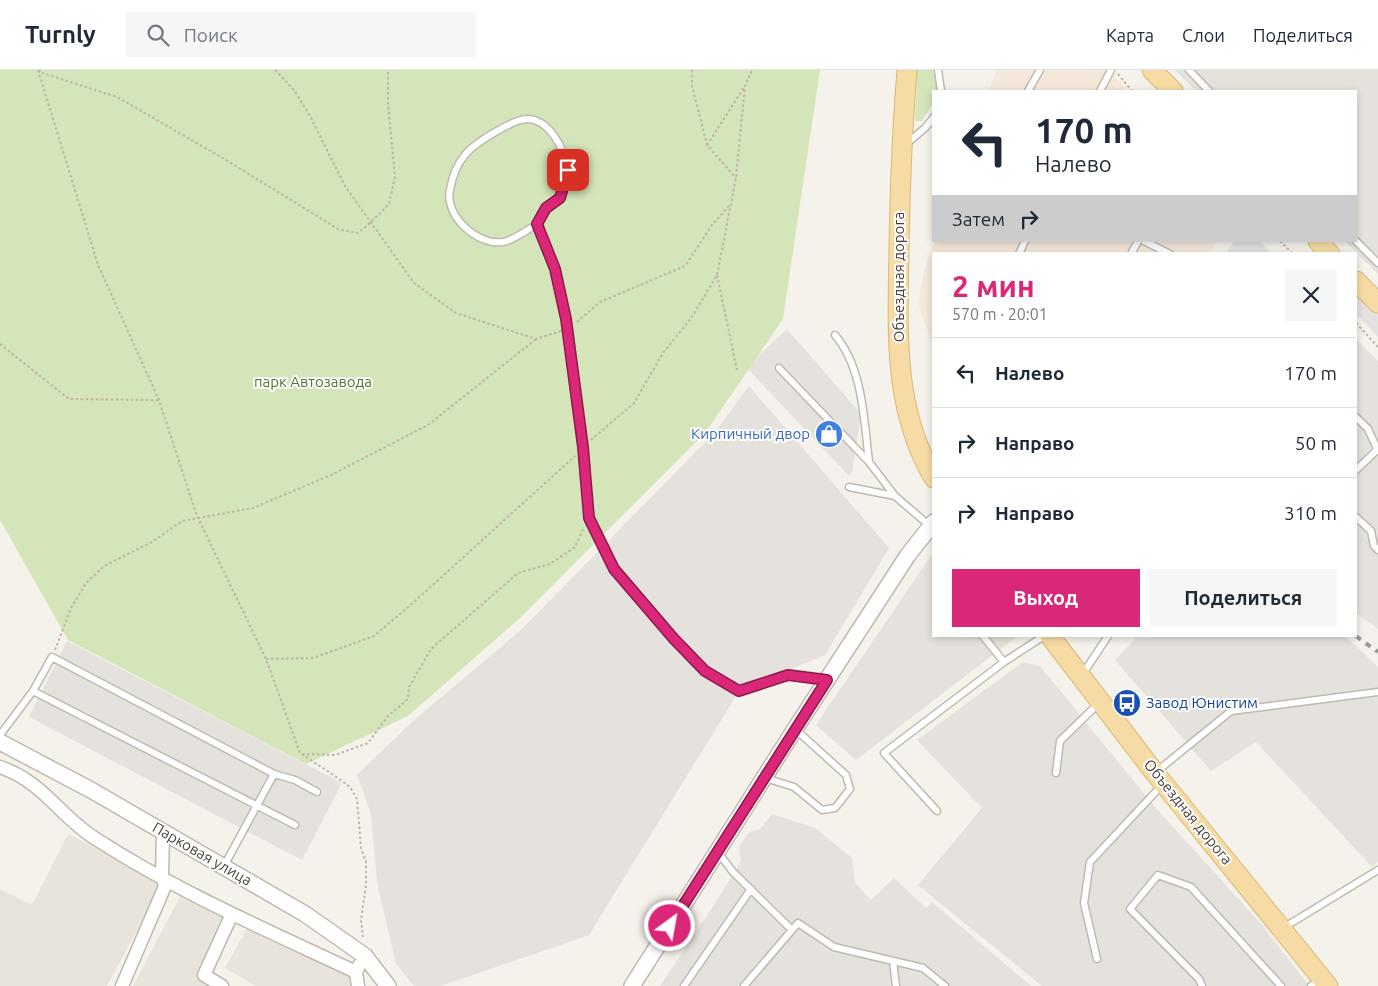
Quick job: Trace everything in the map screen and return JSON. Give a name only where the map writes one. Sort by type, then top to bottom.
[{"type":"main road","name":"Объездная дорога","points":[[907,70],[901,148],[898,331],[902,389],[909,424],[932,475]]},
{"type":"main road","points":[[1152,70],[1172,90]]},
{"type":"main road","points":[[1319,242],[1328,252]]},
{"type":"main road","points":[[1357,282],[1378,303]]},
{"type":"main road","name":"Объездная дорога","points":[[1051,637],[1160,778],[1282,928],[1320,983]]},
{"type":"street","points":[[632,986],[795,729],[908,555],[932,524]]},
{"type":"street","points":[[6,745],[3,768],[33,782],[94,838],[232,914],[361,963],[358,986]]},
{"type":"street","name":"Парковая улица","points":[[6,745],[164,832],[305,914],[388,986]]},
{"type":"street","points":[[122,986],[165,886],[162,876],[164,832]]},
{"type":"street","points":[[222,986],[204,975],[232,914]]},
{"type":"lane","points":[[938,70],[941,90]]},
{"type":"lane","points":[[1029,90],[1040,70]]},
{"type":"lane","points":[[1101,90],[1113,70]]},
{"type":"lane","points":[[1189,70],[1208,90]]},
{"type":"lane","points":[[529,119],[544,125],[557,140],[565,157],[568,170],[560,198],[546,208],[537,224],[504,242],[487,241],[471,233],[451,207],[449,192],[454,174],[465,154],[516,120],[529,119]]},
{"type":"lane","points":[[901,148],[925,128],[932,119]]},
{"type":"lane","points":[[537,224],[555,269],[566,319],[583,447],[589,518],[614,569],[705,671],[739,691],[788,675],[827,680]]},
{"type":"lane","points":[[1146,242],[1166,252]]},
{"type":"lane","points":[[1357,242],[1378,263]]},
{"type":"lane","points":[[835,335],[846,349],[863,406],[869,462]]},
{"type":"lane","points":[[779,368],[869,462],[895,496],[932,524]]},
{"type":"lane","points":[[1357,419],[1368,428],[1378,451],[1357,469]]},
{"type":"lane","points":[[849,487],[895,496]]},
{"type":"lane","points":[[1357,518],[1371,531],[1374,546],[1378,550]]},
{"type":"lane","points":[[984,637],[1004,662]]},
{"type":"lane","points":[[937,811],[884,753],[1004,662],[1042,637]]},
{"type":"lane","points":[[1081,676],[1107,637]]},
{"type":"lane","points":[[0,735],[33,691],[52,657],[274,774],[294,780],[317,792]]},
{"type":"lane","points":[[33,691],[294,825]]},
{"type":"lane","points":[[1097,959],[1084,902],[1090,862],[1160,778],[1230,711],[1378,692]]},
{"type":"lane","points":[[1056,773],[1060,741],[1100,701]]},
{"type":"lane","points":[[764,777],[794,787],[822,810],[836,808],[850,789],[846,775],[795,729]]},
{"type":"lane","points":[[224,866],[274,774]]},
{"type":"lane","points":[[717,850],[732,872],[792,930]]},
{"type":"lane","points":[[1282,928],[1378,870]]},
{"type":"lane","points":[[1202,986],[1199,979],[1130,909],[1158,875],[1191,887],[1281,986]]},
{"type":"lane","points":[[684,986],[751,890]]},
{"type":"lane","points":[[744,986],[798,923],[834,947],[923,968],[945,986]]},
{"type":"lane","points":[[892,960],[896,986]]},
{"type":"path","points":[[275,70],[294,90],[345,186],[414,283],[456,313],[536,339]]},
{"type":"path","points":[[39,71],[117,97],[226,160],[338,229],[358,233],[389,204],[395,177],[388,103],[388,70]]},
{"type":"path","points":[[692,70],[692,86],[707,145],[736,178]]},
{"type":"path","points":[[707,145],[745,86],[752,70]]},
{"type":"path","points":[[1113,70],[1131,90]]},
{"type":"path","points":[[39,71],[98,265],[159,400],[196,516],[266,658],[300,754],[350,787],[357,799],[361,848],[366,862],[366,885],[361,920],[361,963]]},
{"type":"path","points":[[266,658],[313,658],[374,636],[555,476],[583,447],[634,403],[663,353],[692,318],[717,274],[736,178],[745,86]]},
{"type":"path","points":[[52,657],[71,608],[86,584],[104,566],[152,542],[182,521],[196,516],[253,508],[331,475],[428,425],[536,339],[555,332],[567,331],[600,302],[685,266],[712,225],[730,204]]},
{"type":"path","points":[[1281,242],[1291,252]]},
{"type":"path","points":[[717,274],[737,370]]},
{"type":"path","points":[[1357,324],[1378,347]]},
{"type":"path","points":[[0,344],[69,400],[159,400]]},
{"type":"path","points":[[300,754],[335,755],[368,743],[388,716],[408,699],[409,686],[431,649],[518,573],[550,564],[576,547],[589,518]]},
{"type":"shaded area","points":[[998,70],[1108,70],[1127,90],[988,90]]},
{"type":"shaded area","points":[[1175,70],[1378,70],[1378,274],[1346,242],[1357,242],[1357,90],[1195,90]]},
{"type":"shaded area","points":[[934,242],[1216,242],[1209,252],[932,252],[932,343],[918,304],[924,271]]},
{"type":"shaded area","points":[[1233,242],[1261,242],[1270,252],[1226,252]]},
{"type":"shaded area","points":[[1357,288],[1378,309],[1378,337],[1357,315]]},
{"type":"shaded area","points":[[787,329],[861,414],[852,472],[849,476],[746,367]]},
{"type":"shaded area","points":[[1357,340],[1378,361],[1378,629],[1357,614]]},
{"type":"shaded area","points":[[749,386],[889,548],[825,655],[739,691],[589,935],[441,986],[414,986],[396,964],[377,883],[371,814],[357,775],[413,721],[522,629],[715,432]]},
{"type":"shaded area","points":[[932,554],[932,637],[1015,638],[856,760],[816,725]]},
{"type":"shaded area","points":[[1135,637],[1346,637],[1378,667],[1378,862],[1372,867],[1256,742],[1211,771],[1115,660]]},
{"type":"shaded area","points":[[67,641],[342,783],[302,860],[29,717]]},
{"type":"shaded area","points":[[1023,662],[1040,666],[1155,807],[1262,925],[1309,986],[1042,986],[918,885],[982,808],[917,740]]},
{"type":"shaded area","points":[[772,814],[815,828],[852,858],[855,883],[871,900],[894,878],[926,908],[932,902],[1031,986],[660,986],[741,861],[739,847],[748,833],[760,829]]},
{"type":"shaded area","points":[[68,834],[163,882],[107,986],[0,986],[0,889],[32,905]]},
{"type":"shaded area","points":[[184,889],[229,915],[199,974],[218,986],[133,986]]},
{"type":"shaded area","points":[[250,923],[355,979],[351,986],[256,986],[225,968]]},
{"type":"green space","name":"парк Автозавода","points":[[0,70],[820,70],[783,319],[705,433],[520,618],[408,716],[306,764],[68,640],[0,520]]},
{"type":"green space","points":[[917,70],[933,70],[938,90],[932,90],[932,105],[922,121],[915,121]]},
{"type":"railway","points":[[1357,637],[1378,652]]},
{"type":"place","name":"Кирпичный двор","points":[[829,434]]},
{"type":"place","name":"Завод Юнистим","points":[[1127,703]]},
{"type":"route","points":[[568,170],[560,198],[546,208],[537,224],[555,269],[566,319],[583,447],[589,518],[614,569],[674,639],[705,671],[739,691],[788,675],[827,680],[670,926]]}]
